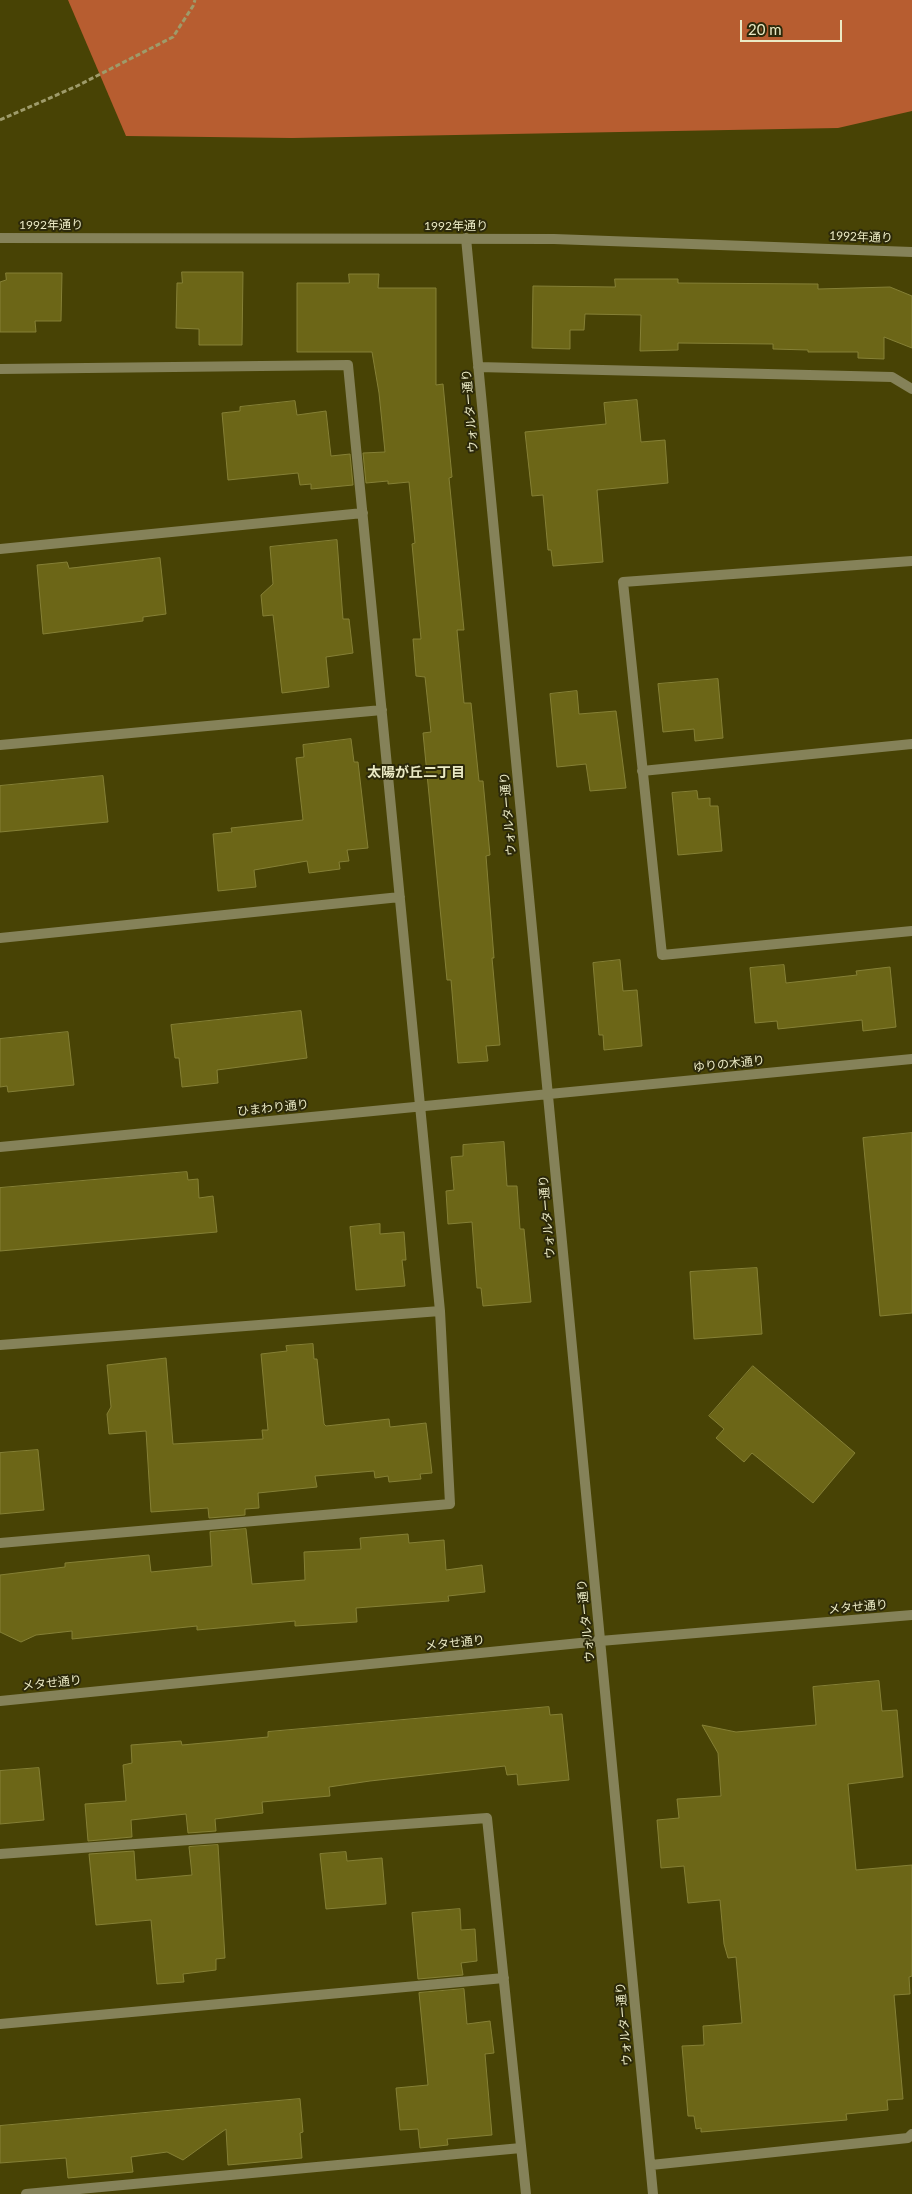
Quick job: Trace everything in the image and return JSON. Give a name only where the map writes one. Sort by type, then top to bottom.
[{"type":"street","name":"1992年通り","points":[[0,238],[554,239],[912,252]]},
{"type":"street","name":"ウォルター通り","points":[[466,238],[653,2194]]},
{"type":"street","points":[[0,369],[348,365],[440,1311],[450,1504],[0,1544]]},
{"type":"street","points":[[478,367],[892,377],[912,388]]},
{"type":"street","points":[[0,549],[363,513]]},
{"type":"street","points":[[912,561],[623,582],[662,955],[912,931]]},
{"type":"street","points":[[0,745],[382,710]]},
{"type":"street","points":[[642,771],[912,744]]},
{"type":"street","points":[[0,938],[400,897]]},
{"type":"street","name":"ゆりの木通り","points":[[548,1094],[912,1059]]},
{"type":"street","name":"ひまわり通り","points":[[0,1147],[548,1094]]},
{"type":"street","points":[[0,1345],[440,1311]]},
{"type":"street","name":"メタせ通り","points":[[0,1701],[600,1641],[912,1615]]},
{"type":"street","points":[[0,1854],[487,1818],[526,2194]]},
{"type":"street","points":[[0,2024],[504,1978]]},
{"type":"street","points":[[650,2166],[908,2138],[912,2134]]},
{"type":"street","points":[[26,2194],[521,2148]]},
{"type":"path","points":[[0,120],[77,86],[173,37],[194,6],[195,0]]},
{"type":"shaded area","points":[[68,0],[912,0],[912,111],[838,128],[292,138],[126,136]]},
{"type":"building","points":[[182,272],[243,272],[242,345],[199,345],[199,329],[176,328],[177,283],[182,283]]},
{"type":"building","points":[[6,273],[62,273],[61,321],[35,321],[36,332],[0,332],[0,282],[6,280]]},
{"type":"building","points":[[349,274],[379,274],[378,288],[436,288],[436,385],[443,384],[452,477],[449,478],[464,630],[457,630],[464,703],[471,703],[479,781],[483,781],[490,855],[486,856],[494,958],[492,958],[500,1045],[486,1046],[488,1061],[458,1063],[451,980],[447,980],[423,733],[431,732],[425,677],[416,676],[413,639],[421,639],[412,544],[415,543],[409,482],[388,484],[388,481],[366,483],[363,453],[385,452],[379,393],[372,352],[297,352],[297,283],[349,283]]},
{"type":"building","points":[[615,279],[678,279],[678,283],[818,284],[818,289],[890,287],[912,296],[912,348],[884,337],[884,359],[858,358],[858,352],[808,352],[808,350],[773,349],[773,344],[678,343],[678,350],[640,351],[641,315],[585,314],[584,330],[570,330],[570,349],[532,348],[533,286],[615,287]]},
{"type":"building","points":[[637,400],[641,442],[665,440],[668,483],[597,490],[603,562],[553,566],[551,550],[548,550],[543,495],[532,496],[525,432],[606,424],[604,403]]},
{"type":"building","points":[[295,401],[297,415],[326,411],[331,456],[350,454],[353,485],[311,489],[311,484],[300,485],[298,473],[228,480],[222,413],[240,411],[240,407]]},
{"type":"building","points":[[337,540],[343,619],[349,619],[353,653],[326,657],[329,687],[282,693],[273,615],[263,616],[261,595],[273,584],[270,547]]},
{"type":"building","points":[[160,558],[166,614],[143,617],[143,621],[43,634],[37,565],[67,562],[69,568]]},
{"type":"building","points":[[718,679],[723,738],[695,741],[694,729],[663,732],[658,684]]},
{"type":"building","points":[[577,691],[579,714],[616,711],[626,788],[590,791],[586,764],[557,767],[550,694]]},
{"type":"building","points":[[351,739],[354,762],[358,762],[368,848],[347,850],[349,861],[339,862],[340,869],[309,873],[307,861],[254,870],[256,887],[218,891],[213,834],[232,832],[231,828],[303,820],[296,758],[304,757],[303,745]]},
{"type":"building","points":[[103,776],[108,822],[0,832],[0,786]]},
{"type":"building","points":[[697,791],[698,799],[710,798],[710,806],[718,806],[722,851],[678,855],[672,793]]},
{"type":"building","points":[[620,960],[623,991],[637,990],[642,1046],[604,1050],[603,1035],[599,1035],[593,963]]},
{"type":"building","points":[[784,965],[786,983],[857,975],[856,971],[890,967],[896,1027],[863,1031],[862,1020],[778,1029],[777,1021],[755,1023],[750,968]]},
{"type":"building","points":[[301,1011],[307,1058],[217,1070],[218,1083],[182,1087],[179,1058],[175,1058],[171,1025]]},
{"type":"building","points":[[68,1032],[74,1085],[8,1092],[7,1086],[0,1087],[0,1039]]},
{"type":"building","points":[[912,1133],[912,1313],[880,1316],[863,1138]]},
{"type":"building","points":[[504,1142],[507,1186],[517,1186],[520,1229],[524,1229],[531,1302],[483,1306],[481,1288],[477,1288],[472,1222],[448,1224],[446,1191],[454,1190],[451,1157],[463,1156],[463,1145]]},
{"type":"building","points":[[187,1172],[188,1180],[198,1179],[199,1198],[213,1196],[217,1232],[0,1251],[0,1188]]},
{"type":"building","points":[[380,1224],[380,1234],[404,1232],[406,1260],[402,1260],[405,1286],[356,1290],[350,1227]]},
{"type":"building","points":[[757,1268],[762,1334],[694,1339],[690,1272]]},
{"type":"building","points":[[313,1344],[314,1359],[317,1359],[324,1424],[326,1426],[389,1419],[390,1427],[426,1423],[432,1473],[420,1474],[421,1479],[389,1482],[388,1476],[375,1478],[374,1471],[315,1476],[317,1487],[258,1493],[259,1508],[245,1509],[245,1515],[209,1518],[208,1508],[151,1512],[146,1431],[109,1434],[107,1414],[111,1407],[107,1365],[166,1358],[173,1444],[263,1439],[262,1430],[268,1430],[261,1354],[287,1351],[286,1346]]},
{"type":"building","points":[[753,1366],[855,1453],[813,1503],[752,1453],[744,1462],[716,1438],[724,1429],[709,1416]]},
{"type":"building","points":[[38,1450],[44,1510],[0,1514],[0,1453]]},
{"type":"building","points":[[246,1529],[252,1584],[305,1580],[304,1552],[361,1549],[360,1538],[408,1534],[409,1543],[444,1540],[446,1570],[482,1565],[485,1592],[448,1596],[449,1601],[356,1608],[357,1622],[295,1626],[295,1621],[197,1630],[197,1626],[72,1639],[72,1631],[36,1635],[21,1642],[0,1632],[0,1575],[65,1567],[65,1563],[149,1555],[151,1572],[212,1566],[210,1532]]},
{"type":"building","points":[[879,1681],[882,1711],[897,1710],[903,1777],[848,1784],[856,1870],[912,1865],[912,1976],[909,1977],[910,1994],[894,1995],[903,2099],[887,2100],[888,2110],[846,2114],[847,2120],[701,2132],[701,2128],[696,2129],[694,2116],[688,2116],[682,2046],[704,2045],[703,2026],[742,2023],[736,1957],[728,1958],[724,1944],[720,1900],[688,1903],[684,1866],[661,1868],[657,1820],[679,1818],[677,1799],[721,1796],[718,1753],[702,1725],[736,1732],[816,1725],[813,1687]]},
{"type":"building","points":[[549,1707],[550,1715],[562,1714],[569,1780],[518,1785],[517,1774],[507,1775],[505,1766],[370,1781],[329,1787],[330,1796],[262,1802],[263,1813],[215,1819],[216,1831],[188,1833],[186,1814],[131,1820],[132,1837],[88,1841],[85,1804],[126,1801],[123,1765],[132,1763],[131,1745],[181,1741],[182,1745],[268,1737],[268,1732]]},
{"type":"building","points":[[39,1768],[44,1820],[0,1824],[0,1771]]},
{"type":"building","points":[[218,1845],[225,1958],[216,1959],[216,1970],[183,1974],[184,1982],[157,1984],[151,1920],[96,1925],[89,1854],[134,1851],[136,1880],[192,1875],[189,1847]]},
{"type":"building","points":[[346,1852],[347,1861],[382,1858],[386,1904],[326,1909],[320,1854]]},
{"type":"building","points":[[460,1909],[461,1930],[475,1929],[477,1961],[461,1963],[463,1975],[418,1979],[412,1913]]},
{"type":"building","points":[[464,1989],[467,2024],[490,2021],[494,2053],[485,2054],[492,2135],[447,2139],[448,2145],[420,2148],[418,2129],[400,2130],[396,2088],[428,2085],[419,1993]]},
{"type":"building","points":[[300,2099],[303,2132],[300,2133],[302,2158],[228,2165],[226,2129],[183,2160],[167,2152],[131,2157],[133,2172],[68,2178],[66,2158],[0,2163],[0,2126]]},
{"type":"district","name":"太陽が丘二丁目","points":[[416,772]]}]
